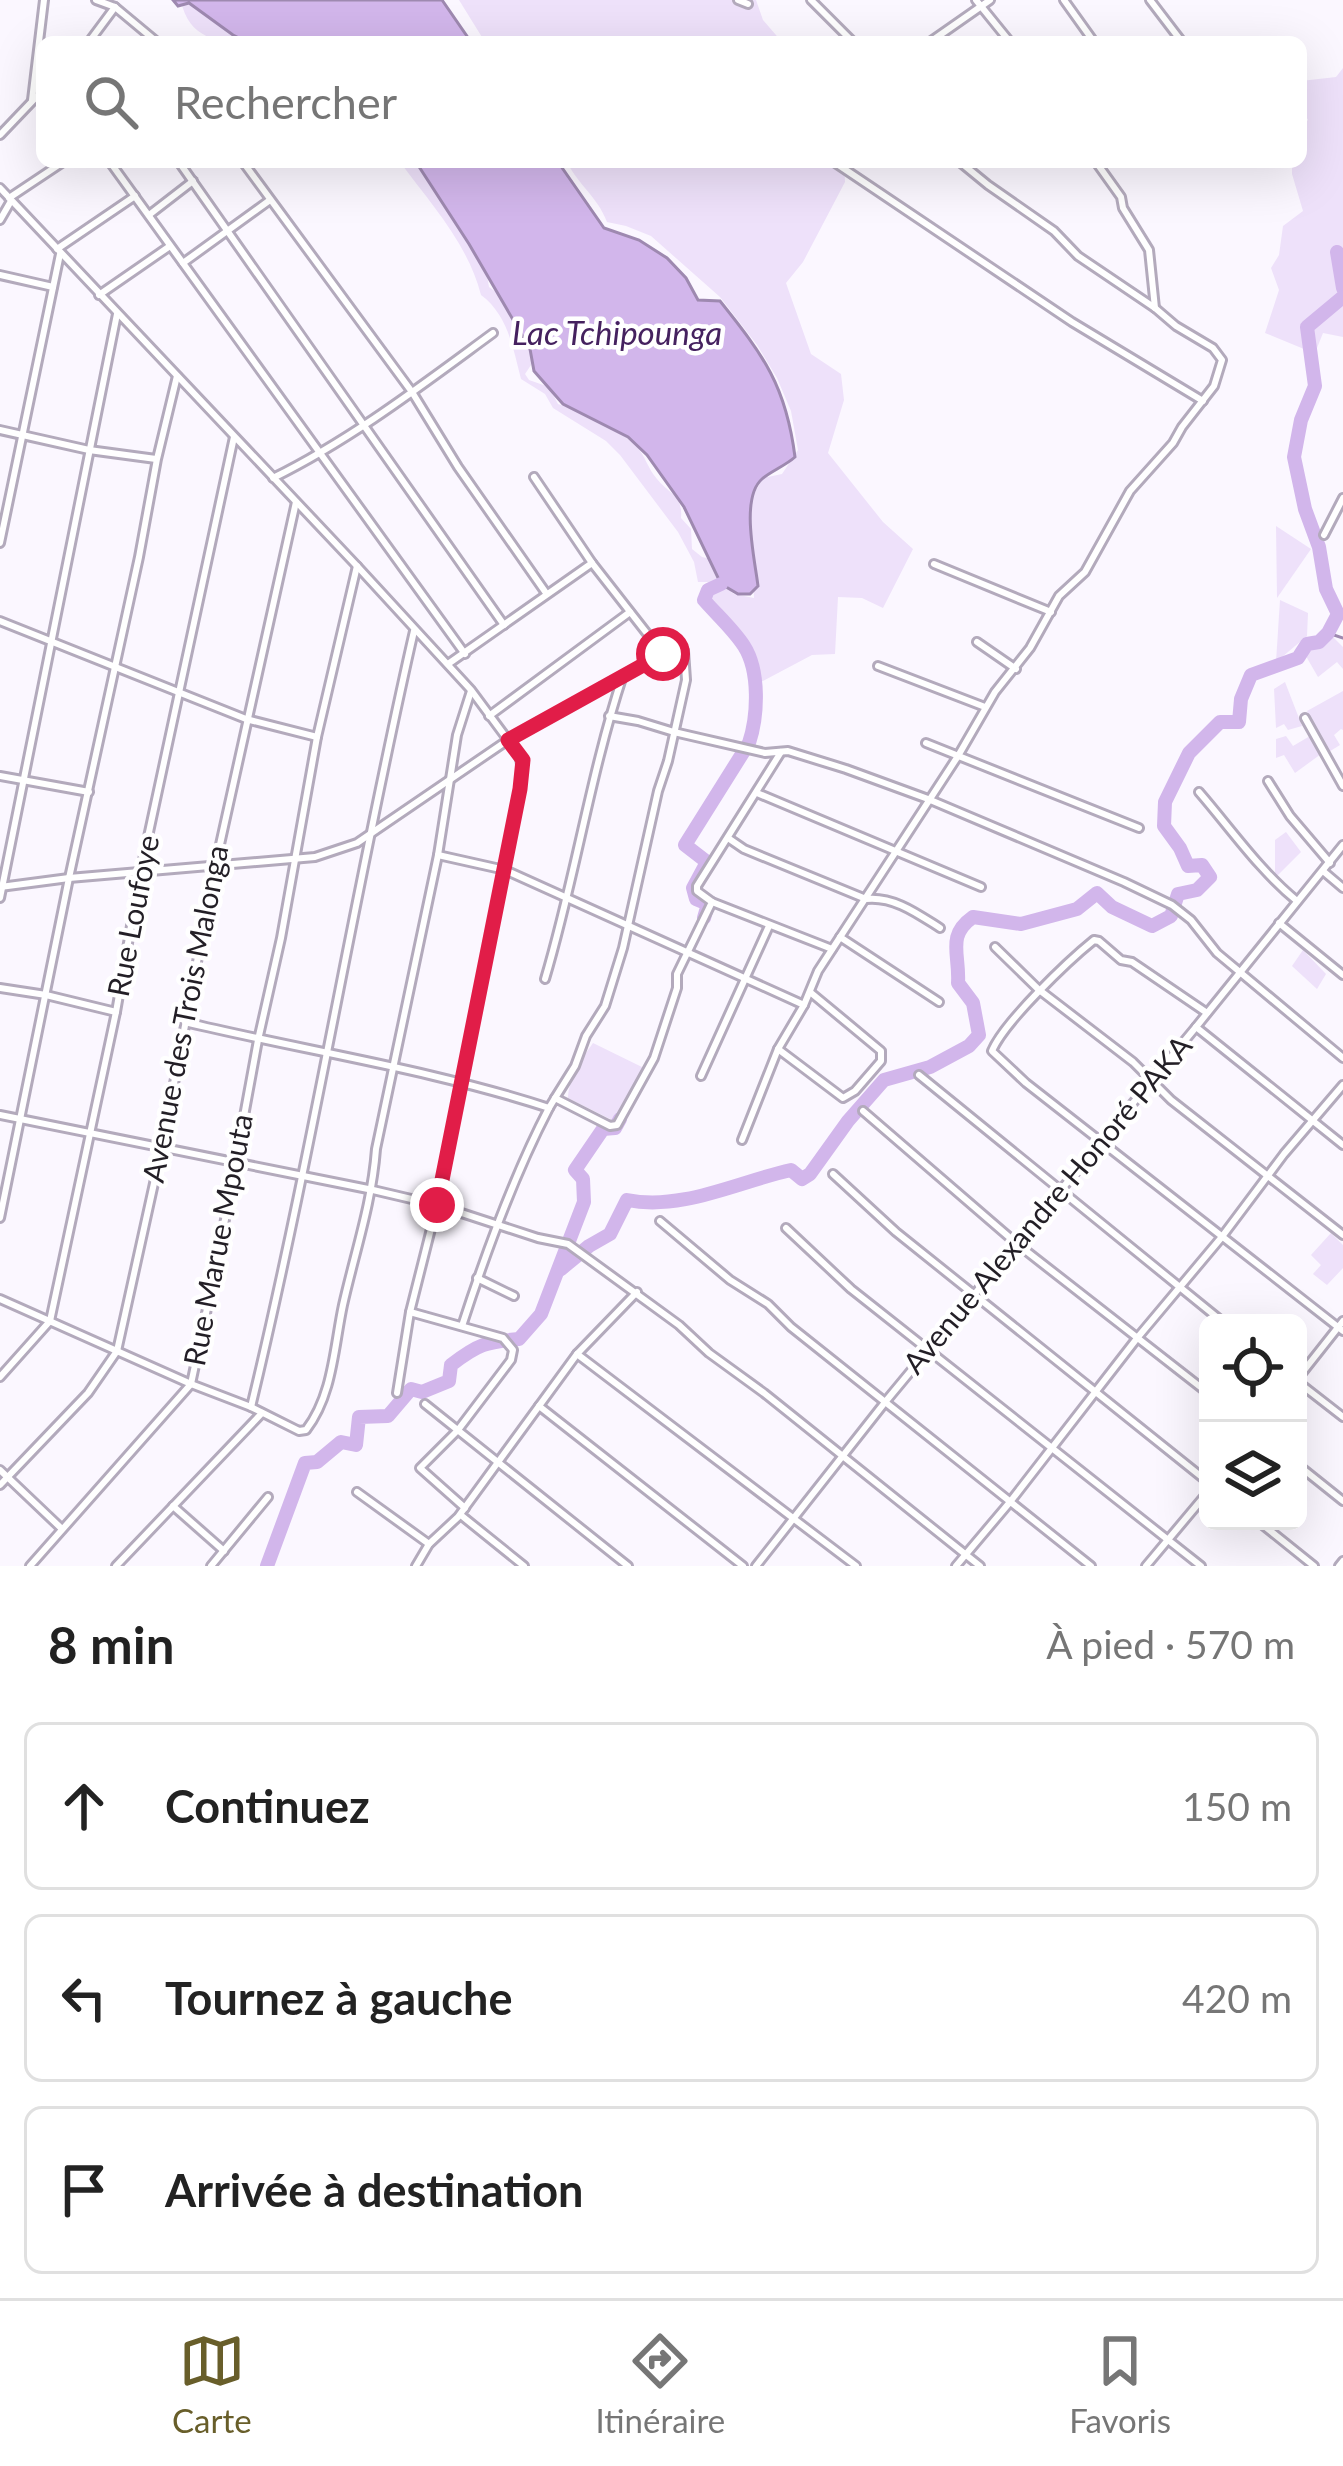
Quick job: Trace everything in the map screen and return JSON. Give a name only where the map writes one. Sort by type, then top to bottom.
[{"type":"street","points":[[40,36],[44,0]]},
{"type":"street","points":[[97,0],[115,7],[150,36]]},
{"type":"street","points":[[738,0],[748,4]]},
{"type":"street","points":[[811,0],[847,36]]},
{"type":"street","points":[[937,36],[978,3],[990,0]]},
{"type":"street","points":[[1064,0],[1090,36]]},
{"type":"street","points":[[1150,0],[1177,36]]},
{"type":"street","points":[[978,3],[1005,36]]},
{"type":"street","points":[[95,36],[115,7]]},
{"type":"street","points":[[32,100],[36,67]]},
{"type":"street","points":[[0,135],[36,96]]},
{"type":"street","points":[[0,220],[10,200],[55,168]]},
{"type":"street","points":[[114,168],[465,654]]},
{"type":"street","points":[[183,168],[504,625]]},
{"type":"street","points":[[247,168],[412,392],[546,593]]},
{"type":"street","points":[[843,168],[1072,322],[1203,401]]},
{"type":"street","points":[[742,1140],[778,1049],[818,971],[1059,596],[1085,572],[1130,491],[1203,401],[1222,360],[1078,256],[1054,231],[967,168]]},
{"type":"street","points":[[1100,168],[1149,250],[1155,308]]},
{"type":"street","points":[[149,215],[193,181]]},
{"type":"street","points":[[0,188],[471,690],[523,760],[463,1083],[410,1312],[397,1394]]},
{"type":"street","points":[[0,543],[58,252],[135,196]]},
{"type":"street","points":[[183,263],[270,200]]},
{"type":"street","points":[[99,295],[170,246]]},
{"type":"street","points":[[0,275],[53,286]]},
{"type":"street","points":[[0,898],[118,314]]},
{"type":"street","points":[[273,478],[364,426],[493,333]]},
{"type":"street","points":[[0,1218],[177,376]]},
{"type":"street","points":[[0,430],[157,459]]},
{"type":"street","name":"Rue Loufoye","points":[[50,1322],[234,437]]},
{"type":"street","points":[[534,477],[592,563],[663,654]]},
{"type":"street","points":[[1324,535],[1343,498]]},
{"type":"street","name":"Avenue des Trois Malonga","points":[[0,1485],[88,1393],[117,1351],[246,719],[296,502]]},
{"type":"street","points":[[447,664],[592,563]]},
{"type":"street","points":[[934,564],[1051,612]]},
{"type":"street","name":"Rue Marue Mpouta","points":[[30,1566],[191,1384],[317,737],[357,566]]},
{"type":"street","points":[[489,716],[630,612]]},
{"type":"street","points":[[0,622],[246,719],[317,737]]},
{"type":"street","points":[[251,1407],[284,1272],[414,631]]},
{"type":"street","points":[[977,642],[1016,669]]},
{"type":"street","points":[[1,887],[338,852],[508,740],[679,646],[686,657],[686,680],[605,1006],[525,1157],[462,1326]]},
{"type":"street","points":[[878,666],[986,706]]},
{"type":"street","points":[[545,979],[622,675]]},
{"type":"street","points":[[0,1298],[298,1431],[310,1425],[325,1395],[373,1190],[376,1149],[438,855],[457,735],[471,690]]},
{"type":"street","points":[[609,716],[766,753],[795,753],[846,769],[928,799],[1172,905],[1240,974],[1343,1058]]},
{"type":"street","points":[[1305,718],[1343,786]]},
{"type":"street","points":[[926,743],[1139,829]]},
{"type":"street","points":[[781,752],[698,891],[712,902],[832,949]]},
{"type":"street","points":[[0,776],[88,792]]},
{"type":"street","points":[[1268,781],[1290,816],[1330,862]]},
{"type":"street","points":[[1199,792],[1262,871],[1297,901]]},
{"type":"street","points":[[758,793],[981,887]]},
{"type":"street","points":[[728,838],[866,899],[882,897],[940,928]]},
{"type":"street","name":"Avenue Alexandre Honoré PAKA","points":[[756,1566],[928,1349],[1343,845]]},
{"type":"street","points":[[438,855],[505,870],[804,1005]]},
{"type":"street","points":[[1323,871],[1343,888]]},
{"type":"street","points":[[555,1098],[610,1126],[619,1124],[655,1058],[677,974],[712,902]]},
{"type":"street","points":[[1279,923],[1343,975]]},
{"type":"street","points":[[701,1076],[769,926]]},
{"type":"street","points":[[840,937],[939,1001]]},
{"type":"street","points":[[1207,1013],[1097,940],[1041,991],[992,1051],[1221,1238],[1342,1326],[1307,1369]]},
{"type":"street","points":[[995,947],[1041,991],[1133,1062],[1171,1100],[1343,1235]]},
{"type":"street","points":[[0,988],[116,1012]]},
{"type":"street","points":[[778,1049],[843,1098],[881,1061],[881,1051],[810,992]]},
{"type":"street","points":[[185,1022],[395,1066],[549,1108]]},
{"type":"street","points":[[1196,1027],[1343,1145]]},
{"type":"street","points":[[919,1075],[1213,1314]]},
{"type":"street","points":[[956,1566],[1343,1085]]},
{"type":"street","points":[[863,1111],[1016,1244],[1199,1386]]},
{"type":"street","points":[[0,1115],[373,1190],[568,1244],[637,1292],[980,1566]]},
{"type":"street","points":[[833,1174],[896,1232],[1199,1475]]},
{"type":"street","points":[[660,1221],[1091,1566]]},
{"type":"street","points":[[786,1228],[851,1288],[1202,1566]]},
{"type":"street","points":[[477,1278],[514,1296]]},
{"type":"street","points":[[416,1563],[465,1508],[577,1354],[637,1292]]},
{"type":"street","points":[[410,1312],[502,1338],[513,1350],[511,1360],[458,1430],[420,1468],[465,1508]]},
{"type":"street","points":[[0,1377],[50,1322]]},
{"type":"street","points":[[577,1354],[856,1566]]},
{"type":"street","points":[[1307,1388],[1343,1418]]},
{"type":"street","points":[[425,1404],[628,1566]]},
{"type":"street","points":[[539,1406],[743,1566]]},
{"type":"street","points":[[116,1566],[262,1413]]},
{"type":"street","points":[[0,1470],[62,1529]]},
{"type":"street","points":[[1307,1472],[1343,1501]]},
{"type":"street","points":[[357,1492],[429,1544]]},
{"type":"street","points":[[211,1566],[268,1497]]},
{"type":"street","points":[[1146,1566],[1199,1502]]},
{"type":"street","points":[[173,1505],[224,1551]]},
{"type":"street","points":[[458,1517],[463,1515],[524,1566]]},
{"type":"street","points":[[1269,1530],[1315,1566]]},
{"type":"shaded area","points":[[197,0],[260,36],[204,35],[186,16],[181,1]]},
{"type":"shaded area","points":[[459,0],[756,0],[763,20],[777,36],[481,36]]},
{"type":"shaded area","points":[[1343,68],[1343,337],[1323,333],[1317,348],[1304,349],[1265,333],[1279,290],[1271,268],[1279,255],[1283,226],[1303,211],[1292,168],[1307,168],[1307,80],[1336,77]]},
{"type":"shaded area","points":[[404,168],[430,168],[485,263],[489,287],[507,300],[532,355],[525,374],[529,380],[549,387],[558,404],[599,421],[636,446],[677,500],[681,518],[691,529],[692,549],[719,561],[722,577],[718,580],[734,594],[754,598],[750,501],[763,478],[782,474],[798,450],[791,411],[777,378],[720,297],[651,236],[607,222],[571,168],[844,168],[845,182],[803,262],[786,283],[811,354],[841,374],[844,400],[828,453],[883,522],[913,549],[883,608],[862,598],[838,597],[835,654],[812,655],[759,683],[711,606],[710,582],[698,582],[694,562],[678,532],[620,455],[521,379],[503,322],[481,295],[447,225]]},
{"type":"shaded area","points":[[1276,526],[1311,549],[1277,598]]},
{"type":"shaded area","points":[[1280,600],[1308,613],[1307,636],[1276,662]]},
{"type":"shaded area","points":[[1330,634],[1343,647],[1343,669],[1337,662],[1318,677],[1303,651]]},
{"type":"shaded area","points":[[1285,682],[1302,726],[1288,730],[1284,724],[1276,728],[1274,689]]},
{"type":"shaded area","points":[[1343,691],[1343,730],[1334,735],[1340,745],[1327,753],[1307,711]]},
{"type":"shaded area","points":[[1286,736],[1293,746],[1310,736],[1321,754],[1295,773],[1284,755],[1276,758],[1276,739]]},
{"type":"shaded area","points":[[1286,832],[1301,852],[1275,878],[1275,840]]},
{"type":"shaded area","points":[[1303,950],[1326,974],[1317,989],[1292,966]]},
{"type":"shaded area","points":[[593,1043],[644,1068],[622,1115],[614,1121],[568,1098],[573,1077]]},
{"type":"shaded area","points":[[1331,1233],[1343,1245],[1343,1268],[1327,1285],[1313,1274],[1321,1265],[1311,1255]]},
{"type":"water","points":[[173,0],[442,0],[467,36],[235,36],[189,3],[178,6]]},
{"type":"water","name":"Lac Tchipounga","points":[[420,168],[562,168],[604,228],[639,240],[667,258],[698,300],[720,301],[771,373],[786,410],[795,457],[755,488],[751,530],[758,586],[750,594],[738,594],[721,584],[684,507],[647,455],[628,437],[563,404],[534,371],[530,349]]},
{"type":"waterway","points":[[1337,252],[1343,288]]},
{"type":"waterway","points":[[561,1269],[610,1234],[627,1200],[689,1199],[791,1170],[802,1179],[884,1080],[930,1067],[969,1046],[979,1035],[973,1003],[958,983],[956,946],[960,931],[973,917],[1021,924],[1077,909],[1097,893],[1112,907],[1152,926],[1171,916],[1178,894],[1197,890],[1210,877],[1202,865],[1188,866],[1164,826],[1165,802],[1189,753],[1220,722],[1239,722],[1241,699],[1251,675],[1298,658],[1307,644],[1319,642],[1328,633],[1338,614],[1326,589],[1294,457],[1301,420],[1315,386],[1307,327],[1343,297]]},
{"type":"waterway","points":[[704,918],[708,904],[696,899],[693,888],[707,862],[685,845],[749,743],[756,707],[749,656],[704,600],[708,590],[721,584]]},
{"type":"waterway","points":[[1328,633],[1343,638]]},
{"type":"waterway","points":[[267,1566],[305,1463],[317,1462],[341,1442],[356,1445],[359,1417],[388,1416],[411,1389],[422,1392],[449,1381],[451,1365],[460,1358],[483,1345],[519,1339],[541,1314],[584,1202],[583,1179],[575,1170],[603,1129],[615,1128],[620,1119]]},
{"type":"route","points":[[437,1205],[520,789],[523,760],[508,740],[663,654]]}]
